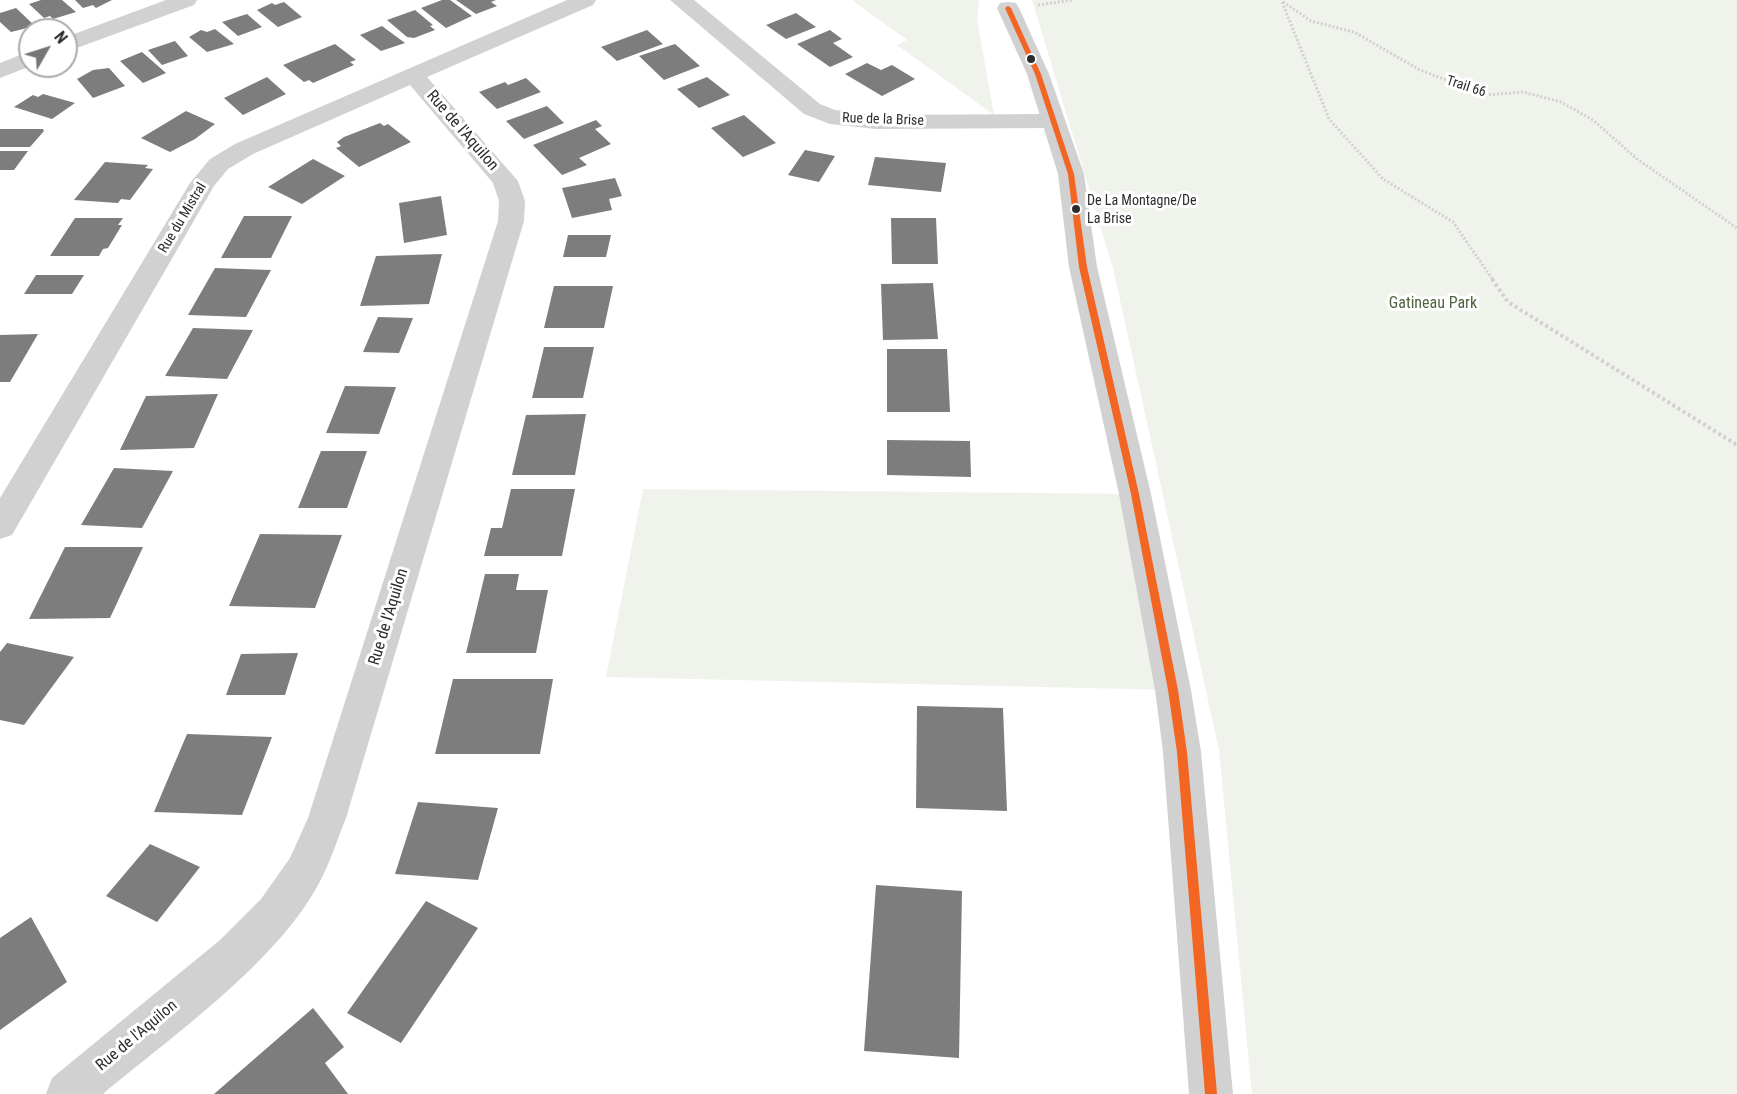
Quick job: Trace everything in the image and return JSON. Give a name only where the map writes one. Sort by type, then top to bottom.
[{"type":"street","points":[[78,40],[186,0]]},
{"type":"street","name":"Rue du Mistral","points":[[0,526],[203,183],[219,164],[244,149],[585,0]]},
{"type":"street","name":"Rue de la Brise","points":[[681,0],[812,109],[830,117],[876,122],[1042,122]]},
{"type":"street","points":[[1007,4],[1019,75],[1042,122],[1083,267],[1135,494],[1173,690],[1182,752],[1211,1094]]},
{"type":"street","points":[[0,71],[18,63]]},
{"type":"street","name":"Rue de l'Aquilon","points":[[68,1094],[235,955],[276,913],[304,872],[327,818],[511,221],[512,201],[505,181],[414,76]]},
{"type":"path","name":"Trail 66","points":[[1282,1],[1311,21],[1354,32],[1420,70],[1486,96],[1523,92],[1561,102],[1593,120],[1637,159],[1737,228]]},
{"type":"path","points":[[1282,1],[1329,119],[1383,179],[1453,222],[1508,302],[1737,445]]},
{"type":"green space","points":[[852,0],[979,0],[977,19],[994,115],[897,45],[907,40]]},
{"type":"green space","name":"Gatineau Park","points":[[1032,0],[1737,0],[1737,1094],[1252,1094],[1219,750],[1113,268]]},
{"type":"green space","points":[[643,489],[1135,494],[1173,690],[606,677]]},
{"type":"building","points":[[41,0],[62,0],[76,12],[56,18],[50,16],[44,18],[29,4]]},
{"type":"building","points":[[75,0],[112,0],[96,8],[93,5],[83,8]]},
{"type":"building","points":[[442,0],[450,0],[472,16],[446,28],[421,8]]},
{"type":"building","points":[[456,0],[496,0],[491,2],[497,6],[476,14]]},
{"type":"building","points":[[284,2],[302,17],[278,27],[257,10],[272,3],[275,5]]},
{"type":"building","points":[[16,8],[27,18],[18,18],[18,30],[11,32],[0,22],[0,13]]},
{"type":"building","points":[[415,10],[433,25],[430,26],[435,30],[414,38],[407,37],[387,20]]},
{"type":"building","points":[[796,13],[816,27],[786,39],[766,25]]},
{"type":"building","points":[[247,14],[262,27],[238,36],[222,22]]},
{"type":"building","points":[[382,26],[405,43],[381,51],[360,35]]},
{"type":"building","points":[[215,29],[234,44],[207,52],[189,37],[201,30],[207,32]]},
{"type":"building","points":[[647,30],[663,44],[617,61],[601,47]]},
{"type":"building","points":[[830,30],[842,39],[833,43],[853,57],[830,67],[797,44]]},
{"type":"building","points":[[175,41],[188,56],[162,65],[148,50]]},
{"type":"building","points":[[335,44],[356,60],[350,62],[354,65],[313,83],[309,80],[304,82],[283,65]]},
{"type":"building","points":[[675,44],[700,66],[664,80],[639,56]]},
{"type":"building","points":[[142,52],[166,73],[143,83],[120,61]]},
{"type":"building","points":[[867,63],[881,70],[892,65],[915,79],[882,96],[845,74]]},
{"type":"building","points":[[109,68],[125,86],[93,98],[77,79],[93,70]]},
{"type":"building","points":[[267,77],[286,94],[243,115],[224,98]]},
{"type":"building","points":[[707,77],[730,95],[699,108],[677,89]]},
{"type":"building","points":[[526,78],[541,92],[497,109],[479,92],[505,82],[508,85]]},
{"type":"building","points":[[43,94],[75,103],[52,119],[14,107],[33,95],[38,97]]},
{"type":"building","points":[[547,106],[564,123],[524,139],[506,121]]},
{"type":"building","points":[[186,111],[215,124],[195,139],[170,152],[141,138]]},
{"type":"building","points":[[744,115],[776,143],[743,157],[711,128]]},
{"type":"building","points":[[596,120],[602,126],[595,129],[611,144],[579,158],[587,165],[562,175],[533,145]]},
{"type":"building","points":[[380,123],[384,126],[388,124],[411,142],[359,167],[336,148],[341,146],[337,142],[344,137]]},
{"type":"building","points":[[0,129],[43,129],[44,131],[30,147],[0,147]]},
{"type":"building","points":[[805,150],[835,156],[819,182],[788,175]]},
{"type":"building","points":[[0,151],[28,151],[14,170],[0,170]]},
{"type":"building","points":[[875,157],[946,163],[941,192],[868,185]]},
{"type":"building","points":[[313,159],[345,176],[302,204],[268,187]]},
{"type":"building","points":[[105,162],[148,165],[145,168],[153,169],[130,200],[121,199],[118,203],[74,200]]},
{"type":"building","points":[[615,178],[622,196],[609,199],[612,210],[572,218],[562,188]]},
{"type":"building","points":[[441,196],[447,235],[404,243],[399,203]]},
{"type":"building","points":[[244,216],[292,216],[271,258],[221,258]]},
{"type":"building","points":[[75,218],[123,218],[118,225],[122,225],[108,248],[103,249],[99,256],[50,256]]},
{"type":"building","points":[[891,218],[936,218],[938,264],[892,264]]},
{"type":"building","points":[[568,235],[611,235],[606,257],[563,257]]},
{"type":"building","points":[[442,254],[429,304],[360,306],[376,256]]},
{"type":"building","points":[[215,268],[271,270],[246,317],[188,315]]},
{"type":"building","points":[[36,275],[84,275],[72,294],[24,294]]},
{"type":"building","points":[[933,283],[938,339],[883,340],[881,284]]},
{"type":"building","points":[[554,286],[613,286],[604,328],[544,328]]},
{"type":"building","points":[[378,317],[413,318],[399,353],[363,352]]},
{"type":"building","points":[[193,328],[253,330],[227,379],[165,376]]},
{"type":"building","points":[[38,334],[10,382],[0,382],[0,335]]},
{"type":"building","points":[[544,347],[594,347],[583,398],[532,398]]},
{"type":"building","points":[[887,349],[947,349],[950,412],[887,412]]},
{"type":"building","points":[[345,386],[396,387],[379,434],[326,433]]},
{"type":"building","points":[[218,394],[194,448],[120,450],[146,396]]},
{"type":"building","points":[[586,414],[575,475],[512,475],[526,415]]},
{"type":"building","points":[[887,440],[970,441],[971,477],[887,475]]},
{"type":"building","points":[[321,451],[367,451],[347,508],[298,508]]},
{"type":"building","points":[[114,468],[173,471],[142,528],[81,525]]},
{"type":"building","points":[[511,489],[575,489],[562,556],[484,556],[491,528],[502,528]]},
{"type":"building","points":[[260,534],[342,535],[315,608],[229,606]]},
{"type":"building","points":[[65,547],[143,547],[110,618],[29,619]]},
{"type":"building","points":[[485,574],[519,574],[516,590],[548,590],[536,653],[466,653]]},
{"type":"building","points":[[7,643],[74,657],[24,725],[0,720],[0,652]]},
{"type":"building","points":[[298,653],[285,695],[226,695],[241,654]]},
{"type":"building","points":[[453,679],[553,679],[540,754],[435,754]]},
{"type":"building","points":[[917,706],[1003,708],[1007,811],[916,808]]},
{"type":"building","points":[[187,734],[272,737],[242,815],[154,812]]},
{"type":"building","points":[[418,802],[498,808],[478,880],[395,874]]},
{"type":"building","points":[[150,844],[200,867],[157,922],[106,896]]},
{"type":"building","points":[[876,885],[962,891],[959,1058],[864,1051]]},
{"type":"building","points":[[426,901],[478,928],[401,1043],[347,1013]]},
{"type":"building","points":[[31,917],[67,982],[0,1030],[0,938]]},
{"type":"building","points":[[313,1008],[344,1047],[325,1063],[348,1094],[214,1094]]},
{"type":"transit line","points":[[1008,8],[1038,74],[1071,174],[1083,267],[1135,494],[1173,690],[1182,752],[1211,1094]]},
{"type":"place","name":"De La Montagne/De La Brise","points":[[1076,209]]}]
